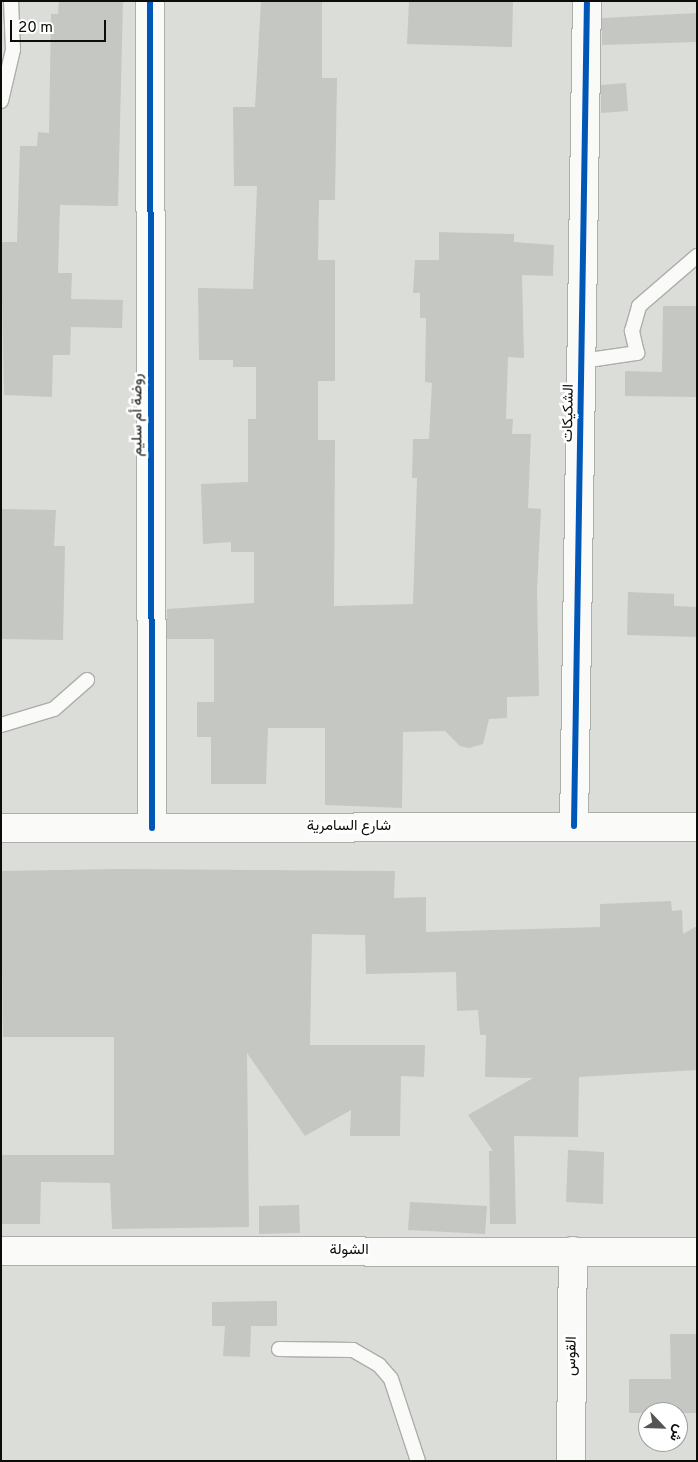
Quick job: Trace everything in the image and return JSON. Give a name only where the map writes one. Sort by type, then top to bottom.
[{"type":"street","name":"روضة أم سليم","points":[[150,1],[152,828]]},
{"type":"street","name":"الشكيكات","points":[[574,826],[587,1]]},
{"type":"street","name":"شارع السامرية","points":[[1,828],[697,827]]},
{"type":"street","name":"الشولة","points":[[1,1251],[697,1252]]},
{"type":"street","name":"القوس","points":[[571,1461],[573,1252]]},
{"type":"lane","points":[[1,101],[13,50],[11,1]]},
{"type":"lane","points":[[582,361],[637,353],[632,331],[639,306],[697,256]]},
{"type":"lane","points":[[1,725],[54,709],[87,680]]},
{"type":"lane","points":[[278,1349],[353,1350],[379,1365],[391,1379],[418,1461]]},
{"type":"building","points":[[59,1],[123,1],[118,206],[60,205],[58,273],[72,273],[71,299],[123,300],[122,328],[71,327],[70,355],[53,355],[52,397],[4,395],[1,242],[17,242],[20,146],[37,146],[38,132],[49,133],[51,14],[58,14]]},
{"type":"building","points":[[261,1],[322,1],[322,78],[337,78],[335,200],[319,200],[318,260],[335,260],[335,381],[318,381],[318,440],[335,440],[334,606],[413,604],[417,478],[412,478],[413,439],[429,439],[432,383],[425,382],[426,318],[420,318],[420,293],[413,293],[415,260],[439,260],[439,232],[514,234],[514,242],[554,245],[553,276],[522,275],[524,358],[508,357],[506,419],[513,419],[512,434],[531,434],[528,508],[541,509],[537,589],[539,696],[507,697],[507,718],[489,719],[483,744],[469,748],[460,746],[445,731],[403,732],[402,808],[325,805],[325,728],[268,728],[266,784],[211,784],[211,737],[197,737],[197,702],[214,702],[214,639],[167,639],[167,609],[254,603],[254,552],[231,552],[231,542],[203,544],[201,484],[248,482],[248,419],[256,419],[256,367],[233,367],[233,360],[199,360],[198,288],[253,289],[257,186],[234,186],[233,107],[255,107]]},
{"type":"building","points":[[409,1],[513,1],[512,47],[407,44]]},
{"type":"building","points":[[697,13],[697,42],[602,45],[602,18]]},
{"type":"building","points":[[626,83],[628,111],[601,113],[601,85]]},
{"type":"building","points":[[663,306],[697,306],[697,397],[625,396],[625,371],[662,372]]},
{"type":"building","points":[[1,509],[56,510],[54,546],[65,546],[63,640],[1,639]]},
{"type":"building","points":[[628,592],[674,594],[674,606],[697,607],[697,637],[627,635]]},
{"type":"building","points":[[118,869],[395,871],[394,898],[426,897],[426,932],[600,927],[600,904],[671,901],[672,911],[682,910],[683,934],[697,926],[697,1070],[579,1077],[578,1137],[514,1136],[516,1224],[490,1224],[489,1151],[493,1151],[468,1115],[533,1078],[485,1077],[486,1035],[480,1035],[478,1010],[457,1011],[456,972],[366,974],[365,935],[312,934],[310,1045],[425,1045],[424,1077],[401,1076],[400,1136],[350,1136],[351,1110],[305,1136],[247,1053],[249,1227],[112,1229],[110,1183],[41,1182],[40,1224],[1,1224],[1,1155],[114,1155],[114,1037],[3,1037],[1,871]]},
{"type":"building","points":[[568,1150],[604,1152],[603,1204],[566,1202]]},
{"type":"building","points":[[410,1202],[487,1206],[485,1234],[408,1230]]},
{"type":"building","points":[[299,1205],[300,1233],[259,1234],[259,1206]]},
{"type":"building","points":[[277,1301],[277,1326],[251,1326],[250,1357],[223,1356],[225,1326],[212,1326],[212,1302]]},
{"type":"building","points":[[670,1334],[697,1334],[697,1413],[688,1413],[688,1402],[638,1402],[638,1413],[629,1413],[629,1379],[671,1379]]},
{"type":"cycle path","points":[[150,1],[152,828]]},
{"type":"cycle path","points":[[574,826],[587,1]]}]
